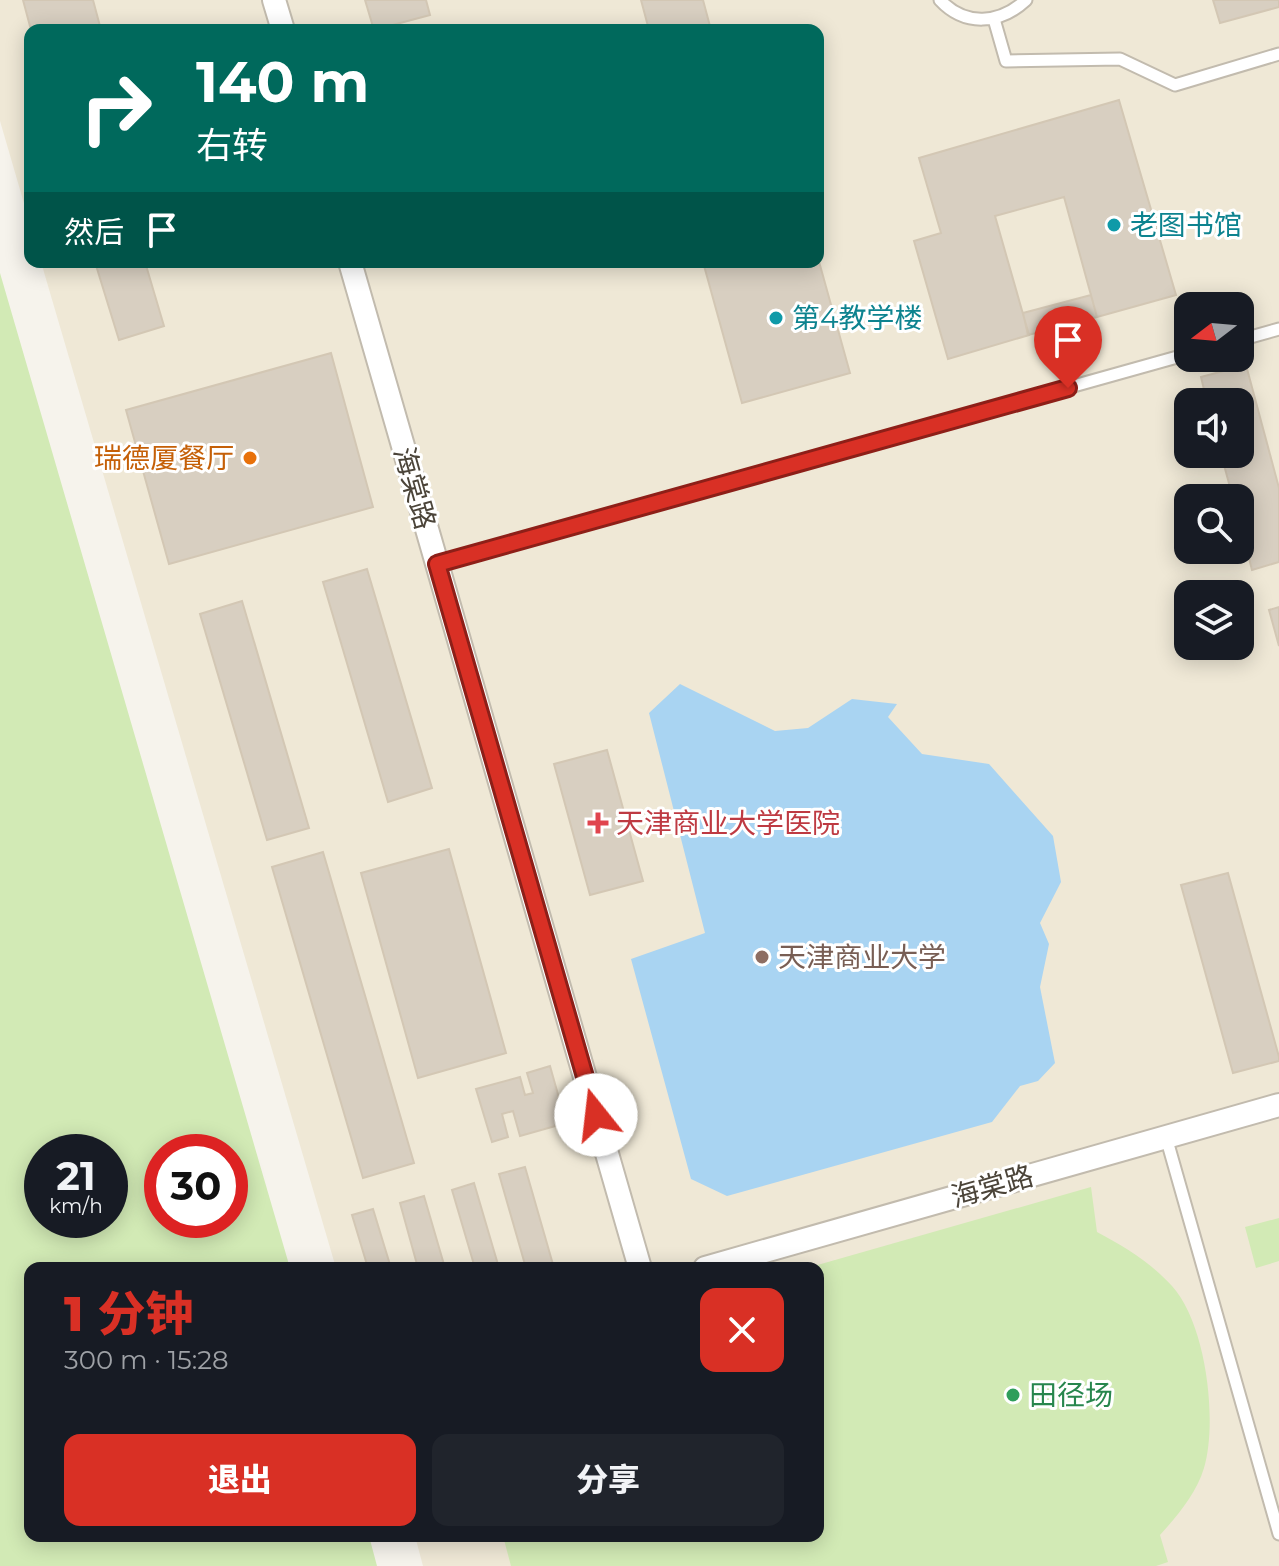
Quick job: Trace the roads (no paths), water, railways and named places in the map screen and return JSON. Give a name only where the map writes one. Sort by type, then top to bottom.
[{"type":"street","points":[[274,0],[281,24]]},
{"type":"street","name":"海棠路","points":[[352,268],[638,1262]]},
{"type":"street","name":"海棠路","points":[[726,1262],[1279,1105]]},
{"type":"lane","points":[[940,0],[957,14],[975,20],[994,19],[1011,13],[1026,0]]},
{"type":"lane","points":[[994,19],[1006,61],[1120,59],[1175,85],[1279,54]]},
{"type":"lane","points":[[1254,336],[1279,329]]},
{"type":"lane","points":[[437,564],[1174,358]]},
{"type":"lane","points":[[1166,1137],[1279,1534]]},
{"type":"water","points":[[680,684],[775,731],[808,728],[852,699],[897,704],[888,717],[922,754],[989,764],[1053,836],[1061,882],[1040,923],[1049,944],[1040,987],[1055,1063],[1038,1081],[1020,1086],[992,1122],[727,1196],[691,1179],[631,959],[705,933],[649,713]]},
{"type":"place","name":"老图书馆","points":[[1114,225]]},
{"type":"place","name":"第4教学楼","points":[[776,318]]},
{"type":"place","name":"瑞德厦餐厅","points":[[250,458]]},
{"type":"place","name":"天津商业大学医院","points":[[598,823]]},
{"type":"place","name":"天津商业大学","points":[[762,957]]},
{"type":"place","name":"田径场","points":[[1013,1395]]}]
